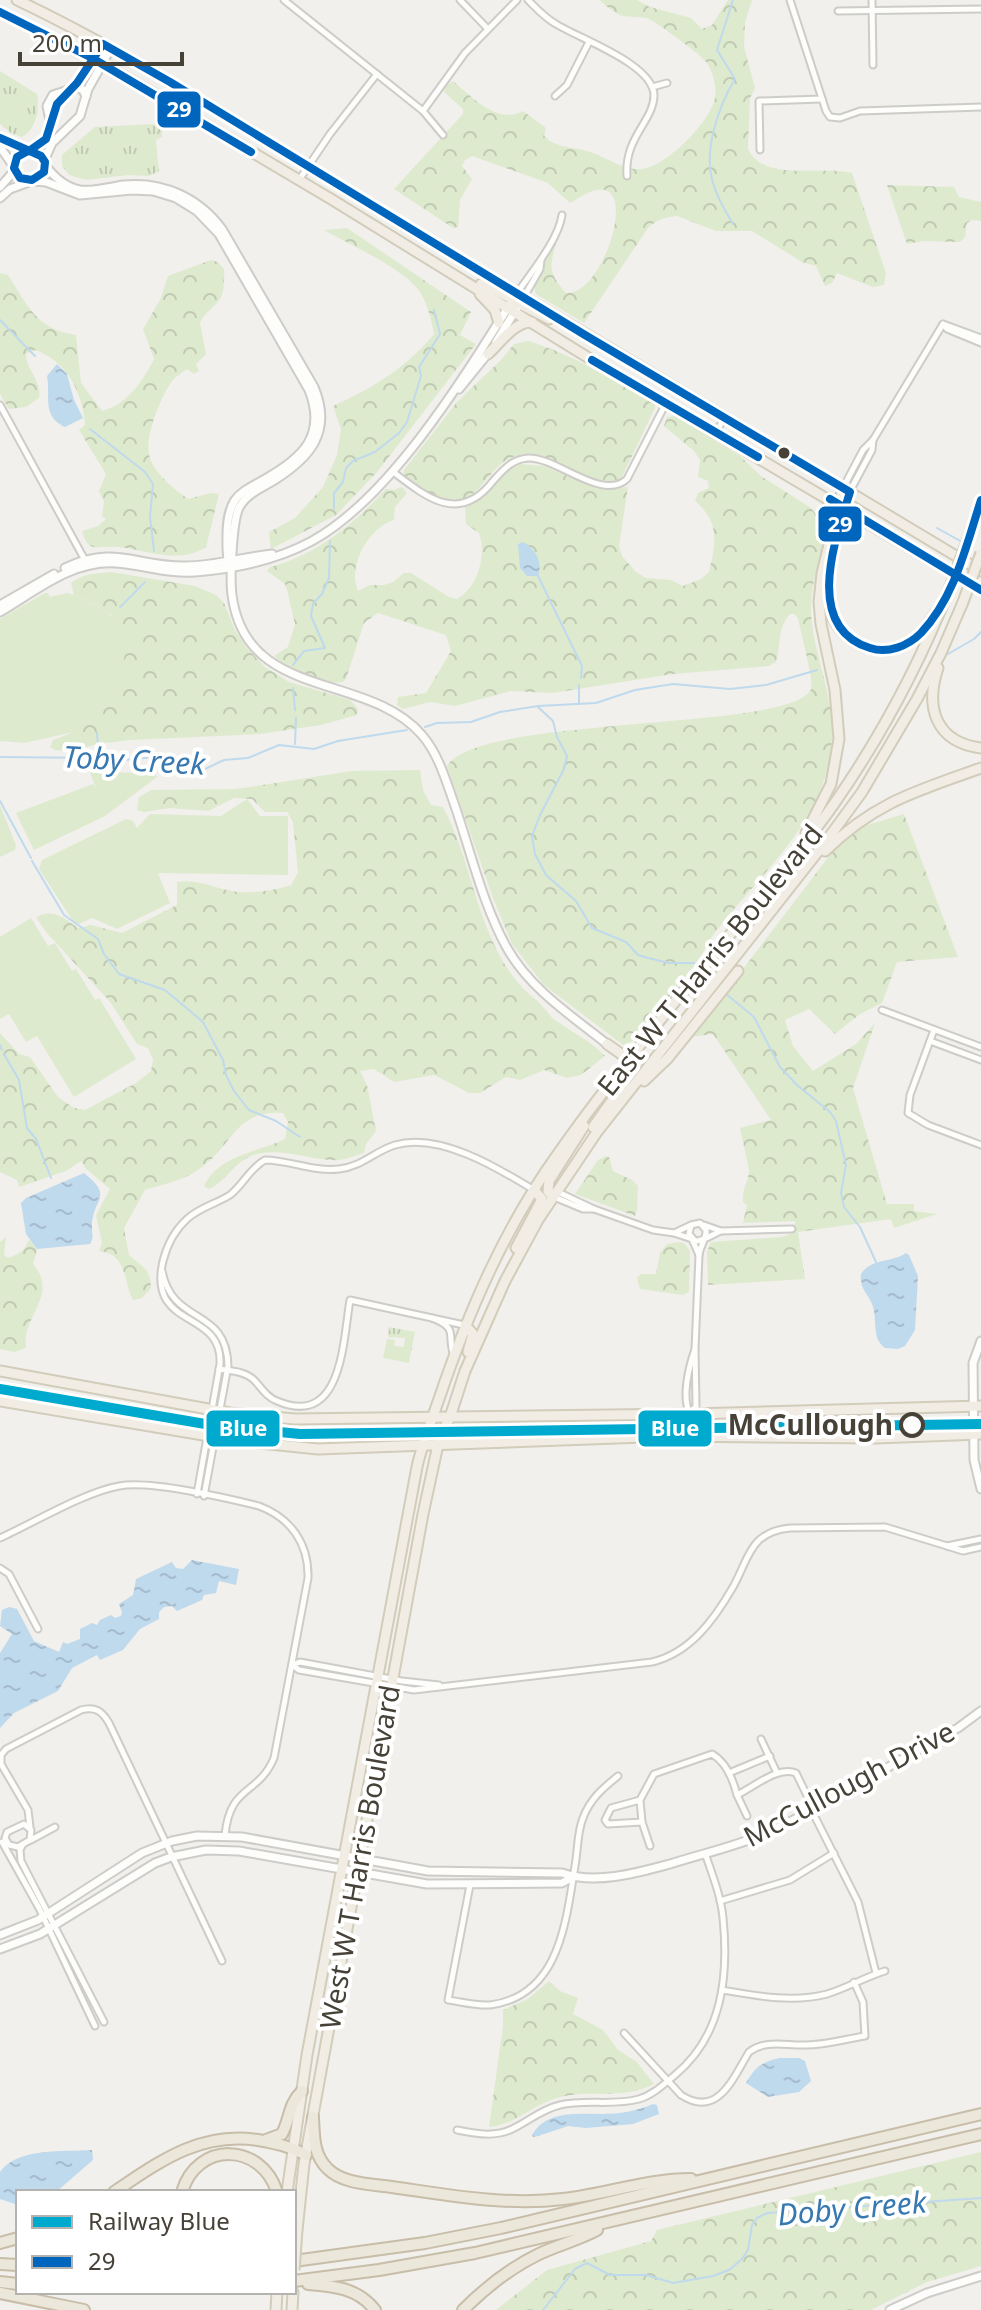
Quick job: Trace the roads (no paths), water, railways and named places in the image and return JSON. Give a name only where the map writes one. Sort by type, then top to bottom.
[{"type":"highway","points":[[117,2190],[191,2146],[229,2138],[273,2139],[282,2134],[288,2123],[292,2101],[302,2091]]},
{"type":"highway","points":[[296,2261],[465,2236],[981,2114]]},
{"type":"highway","points":[[313,2117],[314,2142],[322,2163],[338,2176],[358,2182],[523,2202],[566,2199],[667,2179],[709,2179]]},
{"type":"highway","points":[[296,2282],[443,2259],[981,2134]]},
{"type":"highway","points":[[256,2140],[292,2148],[306,2155]]},
{"type":"highway","points":[[183,2190],[188,2178],[201,2163],[227,2154],[255,2161],[268,2173],[276,2190]]},
{"type":"highway","points":[[463,2310],[487,2287],[515,2267],[612,2222]]},
{"type":"highway","points":[[296,2282],[344,2288],[361,2296],[375,2310]]},
{"type":"highway","points":[[0,2293],[84,2310]]},
{"type":"main road","points":[[17,0],[107,46],[308,167],[516,302],[534,323],[981,590]]},
{"type":"main road","points":[[0,12],[92,58],[462,279],[516,302]]},
{"type":"main road","points":[[435,262],[585,335],[981,571]]},
{"type":"main road","points":[[462,279],[492,306],[499,323]]},
{"type":"main road","points":[[488,354],[522,323],[534,323]]},
{"type":"main road","points":[[780,872],[815,820],[836,767],[839,739],[837,708],[819,602],[820,582],[846,490]]},
{"type":"main road","name":"East W T Harris Boulevard","points":[[433,1417],[465,1325],[489,1271],[534,1190],[629,1060],[832,807],[874,742],[915,667],[948,592],[981,500]]},
{"type":"main road","points":[[841,506],[828,584],[829,607],[836,624],[857,643],[884,650],[910,642],[926,627],[948,592]]},
{"type":"main road","points":[[838,536],[848,525],[857,522],[883,531]]},
{"type":"main road","name":"East W T Harris Boulevard","points":[[438,1446],[465,1371],[505,1281],[554,1194],[597,1132],[870,780],[941,653],[981,553]]},
{"type":"main road","points":[[941,653],[931,690],[934,713],[951,738],[981,748]]},
{"type":"main road","points":[[801,872],[844,832],[875,810],[913,792],[981,768]]},
{"type":"main road","points":[[629,1093],[668,1058],[738,971]]},
{"type":"main road","points":[[612,1047],[631,1047],[661,1020]]},
{"type":"main road","points":[[563,1182],[575,1154],[633,1072],[634,1067],[629,1060],[612,1047]]},
{"type":"main road","points":[[612,1047],[622,1069]]},
{"type":"main road","points":[[554,1194],[548,1191],[549,1181],[595,1105]]},
{"type":"main road","points":[[505,1281],[517,1246],[542,1199],[534,1190]]},
{"type":"main road","points":[[465,1325],[473,1334],[465,1358],[465,1371]]},
{"type":"main road","points":[[0,1371],[215,1411],[295,1419],[690,1414],[978,1406]]},
{"type":"main road","points":[[0,1401],[276,1446],[318,1449],[688,1437],[890,1438],[978,1434]]},
{"type":"main road","name":"West W T Harris Boulevard","points":[[287,2190],[292,2148],[376,1681],[422,1446],[433,1417]]},
{"type":"main road","name":"West W T Harris Boulevard","points":[[296,2243],[306,2155],[391,1684],[438,1446]]},
{"type":"street","points":[[284,0],[423,111],[443,135]]},
{"type":"street","points":[[460,0],[487,28]]},
{"type":"street","points":[[423,111],[465,53],[517,0]]},
{"type":"street","points":[[528,0],[547,18],[641,71],[652,87],[651,107],[628,152],[627,176]]},
{"type":"street","points":[[790,0],[827,114],[837,119],[860,111],[981,107]]},
{"type":"street","points":[[872,0],[873,65]]},
{"type":"street","points":[[838,11],[981,9]]},
{"type":"street","points":[[555,96],[567,85],[589,42]]},
{"type":"street","points":[[0,187],[14,168],[18,155],[45,140],[57,104],[80,79],[92,58],[107,46]]},
{"type":"street","points":[[0,198],[10,189],[44,173],[52,143],[80,116],[107,46]]},
{"type":"street","points":[[299,180],[377,74]]},
{"type":"street","points":[[652,87],[667,83]]},
{"type":"street","points":[[71,89],[80,88],[86,96]]},
{"type":"street","points":[[760,150],[759,101],[822,99]]},
{"type":"street","points":[[0,138],[13,147],[39,153],[57,179],[75,189],[152,186],[176,192],[202,208],[226,235],[314,387],[321,418],[313,446],[297,466],[241,503],[235,518],[231,562]]},
{"type":"street","points":[[0,147],[20,178],[43,181],[80,195],[153,191],[180,200],[197,211],[219,234],[309,390],[315,415],[314,430],[308,445],[292,463],[234,501],[228,521],[232,595],[246,635],[264,656],[295,677],[385,706],[424,738],[440,763],[495,922],[510,952],[537,987],[612,1047]]},
{"type":"street","points":[[451,395],[488,354],[561,223],[562,215]]},
{"type":"street","points":[[0,605],[86,562],[120,563],[180,573],[286,553],[314,539],[368,498],[451,395],[516,302]]},
{"type":"street","points":[[846,490],[863,450],[873,440],[943,324],[981,340]]},
{"type":"street","points":[[391,470],[424,495],[448,504],[466,502],[479,496],[507,467],[523,458],[542,460],[596,483],[618,485],[627,479],[666,403]]},
{"type":"street","points":[[0,405],[86,562]]},
{"type":"street","points":[[716,432],[725,417]]},
{"type":"street","points":[[0,612],[86,562]]},
{"type":"street","points":[[882,1010],[981,1047]]},
{"type":"street","points":[[934,1030],[910,1095],[908,1113],[928,1125],[981,1145]]},
{"type":"street","points":[[930,1041],[981,1060]]},
{"type":"street","points":[[200,1495],[215,1411],[219,1350],[211,1334],[201,1325],[178,1314],[166,1300],[160,1285],[168,1246],[185,1222],[204,1206],[231,1194],[265,1160],[340,1169],[360,1164],[394,1145],[426,1142],[452,1149],[534,1190]]},
{"type":"street","points":[[554,1194],[580,1208],[594,1209],[648,1229],[698,1241],[721,1231],[792,1229]]},
{"type":"street","points":[[674,1233],[698,1223],[721,1231]]},
{"type":"street","points":[[691,1225],[689,1232],[699,1255]]},
{"type":"street","points":[[688,1437],[688,1386],[695,1349],[699,1255],[707,1231],[704,1225]]},
{"type":"street","points":[[161,1269],[167,1290],[175,1302],[212,1325],[220,1335],[226,1351],[227,1371],[215,1411]]},
{"type":"street","points":[[219,1369],[249,1376],[278,1402],[308,1404],[325,1396],[336,1380],[350,1300],[465,1325]]},
{"type":"street","points":[[432,1318],[451,1329],[454,1357]]},
{"type":"street","points":[[981,1345],[973,1359],[978,1406],[975,1464],[981,1489]]},
{"type":"street","points":[[0,1538],[119,1486],[146,1485],[255,1505],[271,1511],[291,1526],[302,1543],[308,1578],[273,1761],[264,1775],[237,1797],[231,1807],[225,1835]]},
{"type":"street","points":[[292,1665],[300,1662],[414,1690],[633,1664],[670,1656],[693,1641],[731,1590],[750,1549],[761,1538],[778,1530],[885,1527],[963,1551],[981,1547]]},
{"type":"street","points":[[947,1546],[981,1539]]},
{"type":"street","points":[[0,1568],[9,1574],[38,1629]]},
{"type":"street","points":[[95,2026],[21,1861],[20,1850],[31,1837],[29,1814],[1,1764],[3,1752],[88,1708],[101,1712],[109,1723],[222,1961]]},
{"type":"street","name":"McCullough Drive","points":[[0,1935],[46,1914],[142,1853],[165,1843],[197,1836],[225,1835],[428,1871],[562,1873],[573,1877],[629,1874],[760,1836],[958,1728],[981,1711]]},
{"type":"street","points":[[761,1739],[777,1773]]},
{"type":"street","points":[[650,1846],[642,1822],[640,1800],[654,1774],[709,1754],[717,1756],[729,1773],[747,1816]]},
{"type":"street","points":[[729,1773],[770,1756]]},
{"type":"street","points":[[737,1795],[777,1773],[787,1770],[796,1773],[858,1902],[876,1973]]},
{"type":"street","points":[[470,1885],[448,2000],[490,2005],[516,1998],[536,1984],[551,1966],[559,1948],[584,1816],[599,1791],[618,1776]]},
{"type":"street","points":[[640,1800],[611,1808],[605,1820],[612,1826],[642,1822]]},
{"type":"street","points":[[0,1834],[18,1825],[26,1815],[23,1804]]},
{"type":"street","points":[[1,1842],[15,1847],[52,1828],[18,1825]]},
{"type":"street","points":[[9,1830],[5,1838],[9,1845]]},
{"type":"street","points":[[1,1842],[46,1914]]},
{"type":"street","name":"McCullough Drive","points":[[0,1949],[52,1927],[147,1868],[171,1857],[206,1850],[239,1851],[427,1884],[562,1883],[573,1877]]},
{"type":"street","points":[[457,2130],[480,2134],[502,2133],[551,2107],[640,2099],[693,2058],[703,2044],[720,2006],[722,1990],[723,1918],[705,1853]]},
{"type":"street","points":[[720,1901],[790,1880],[834,1853]]},
{"type":"street","points":[[52,1927],[104,2022]]},
{"type":"street","points":[[722,1990],[801,1999],[831,1993],[885,1971]]},
{"type":"street","points":[[624,2033],[667,2081],[691,2101],[707,2102],[722,2095],[749,2052],[765,2043],[824,2046],[865,2036],[863,2002],[854,1982]]},
{"type":"street","points":[[890,2310],[927,2293],[981,2276]]},
{"type":"water","points":[[57,364],[67,374],[83,418],[65,427],[53,417],[48,405],[47,376]]},
{"type":"water","points":[[523,542],[537,556],[538,576],[527,576],[520,568],[518,544]]},
{"type":"water","points":[[84,1173],[100,1193],[93,1216],[90,1244],[37,1249],[26,1234],[21,1203]]},
{"type":"water","points":[[906,1253],[918,1276],[915,1330],[905,1346],[885,1348],[876,1333],[874,1310],[862,1286],[861,1274],[870,1265]]},
{"type":"water","points":[[192,1560],[239,1569],[236,1585],[219,1581],[216,1593],[204,1595],[202,1600],[177,1611],[172,1606],[164,1607],[159,1612],[159,1619],[140,1629],[123,1650],[100,1660],[97,1655],[72,1668],[58,1691],[14,1713],[0,1728],[0,1653],[12,1634],[0,1626],[2,1610],[9,1607],[17,1609],[34,1641],[59,1652],[63,1642],[67,1644],[80,1639],[80,1629],[92,1623],[97,1625],[111,1615],[115,1618],[121,1616],[119,1604],[133,1595],[136,1579],[172,1562],[176,1568],[183,1569]]},
{"type":"water","points":[[780,2058],[805,2061],[811,2081],[799,2092],[768,2097],[746,2083],[760,2066]]},
{"type":"water","points":[[657,2105],[659,2114],[633,2124],[586,2128],[568,2126],[538,2136],[532,2135],[545,2121],[554,2117],[621,2113]]},
{"type":"water","points":[[92,2150],[93,2160],[58,2190],[16,2190],[16,2204],[0,2199],[0,2172],[18,2158],[43,2152]]},
{"type":"waterway","points":[[733,0],[717,50],[735,79],[714,130],[710,171],[733,224]]},
{"type":"waterway","points":[[334,509],[334,493],[343,482],[346,468],[353,461],[375,452],[399,433],[407,422],[421,376],[419,367],[440,334],[434,310]]},
{"type":"waterway","points":[[0,320],[35,356]]},
{"type":"waterway","points":[[90,429],[145,472],[153,484],[150,517],[154,551]]},
{"type":"waterway","points":[[937,528],[964,543]]},
{"type":"waterway","points":[[293,665],[304,651],[325,648],[311,616],[313,604],[322,594],[329,578],[330,541]]},
{"type":"waterway","points":[[537,574],[582,666],[581,678]]},
{"type":"waterway","points":[[120,607],[145,582]]},
{"type":"waterway","name":"Toby Creek","points":[[948,654],[981,632]]},
{"type":"waterway","name":"Toby Creek","points":[[425,727],[437,723],[471,722],[500,712],[538,706],[596,703],[635,690],[673,684],[730,689],[766,685],[817,670]]},
{"type":"waterway","points":[[579,685],[579,704]]},
{"type":"waterway","points":[[293,688],[295,710]]},
{"type":"waterway","points":[[538,707],[553,721],[567,756],[564,769],[532,836],[535,854],[546,875],[576,901],[592,928],[626,942],[638,955],[669,963],[694,963]]},
{"type":"waterway","points":[[295,744],[296,718]]},
{"type":"waterway","name":"Toby Creek","points":[[0,757],[114,761],[155,757],[203,770],[224,760],[248,758],[279,745],[314,749],[338,741],[407,730]]},
{"type":"waterway","points":[[97,733],[98,745]]},
{"type":"waterway","points":[[0,801],[31,858]]},
{"type":"waterway","points":[[32,861],[64,915],[98,939],[104,954],[119,974],[165,990],[203,1022],[223,1060],[234,1091],[249,1110],[276,1121],[300,1137]]},
{"type":"waterway","points":[[726,994],[754,1017],[780,1067],[836,1121],[846,1165],[841,1193],[844,1207],[860,1227],[876,1262]]},
{"type":"waterway","points":[[0,1045],[2,1050]]},
{"type":"waterway","points":[[4,1054],[19,1080],[27,1128],[36,1139],[51,1178]]},
{"type":"waterway","name":"Doby Creek","points":[[543,2310],[575,2269],[587,2263],[610,2275],[646,2275],[673,2283],[729,2270],[748,2250],[752,2225],[767,2213],[981,2198]]},
{"type":"rail line","name":"Blue","points":[[0,1389],[217,1426],[300,1434],[981,1424]]},
{"type":"place","name":"McCullough","points":[[912,1425]]}]
